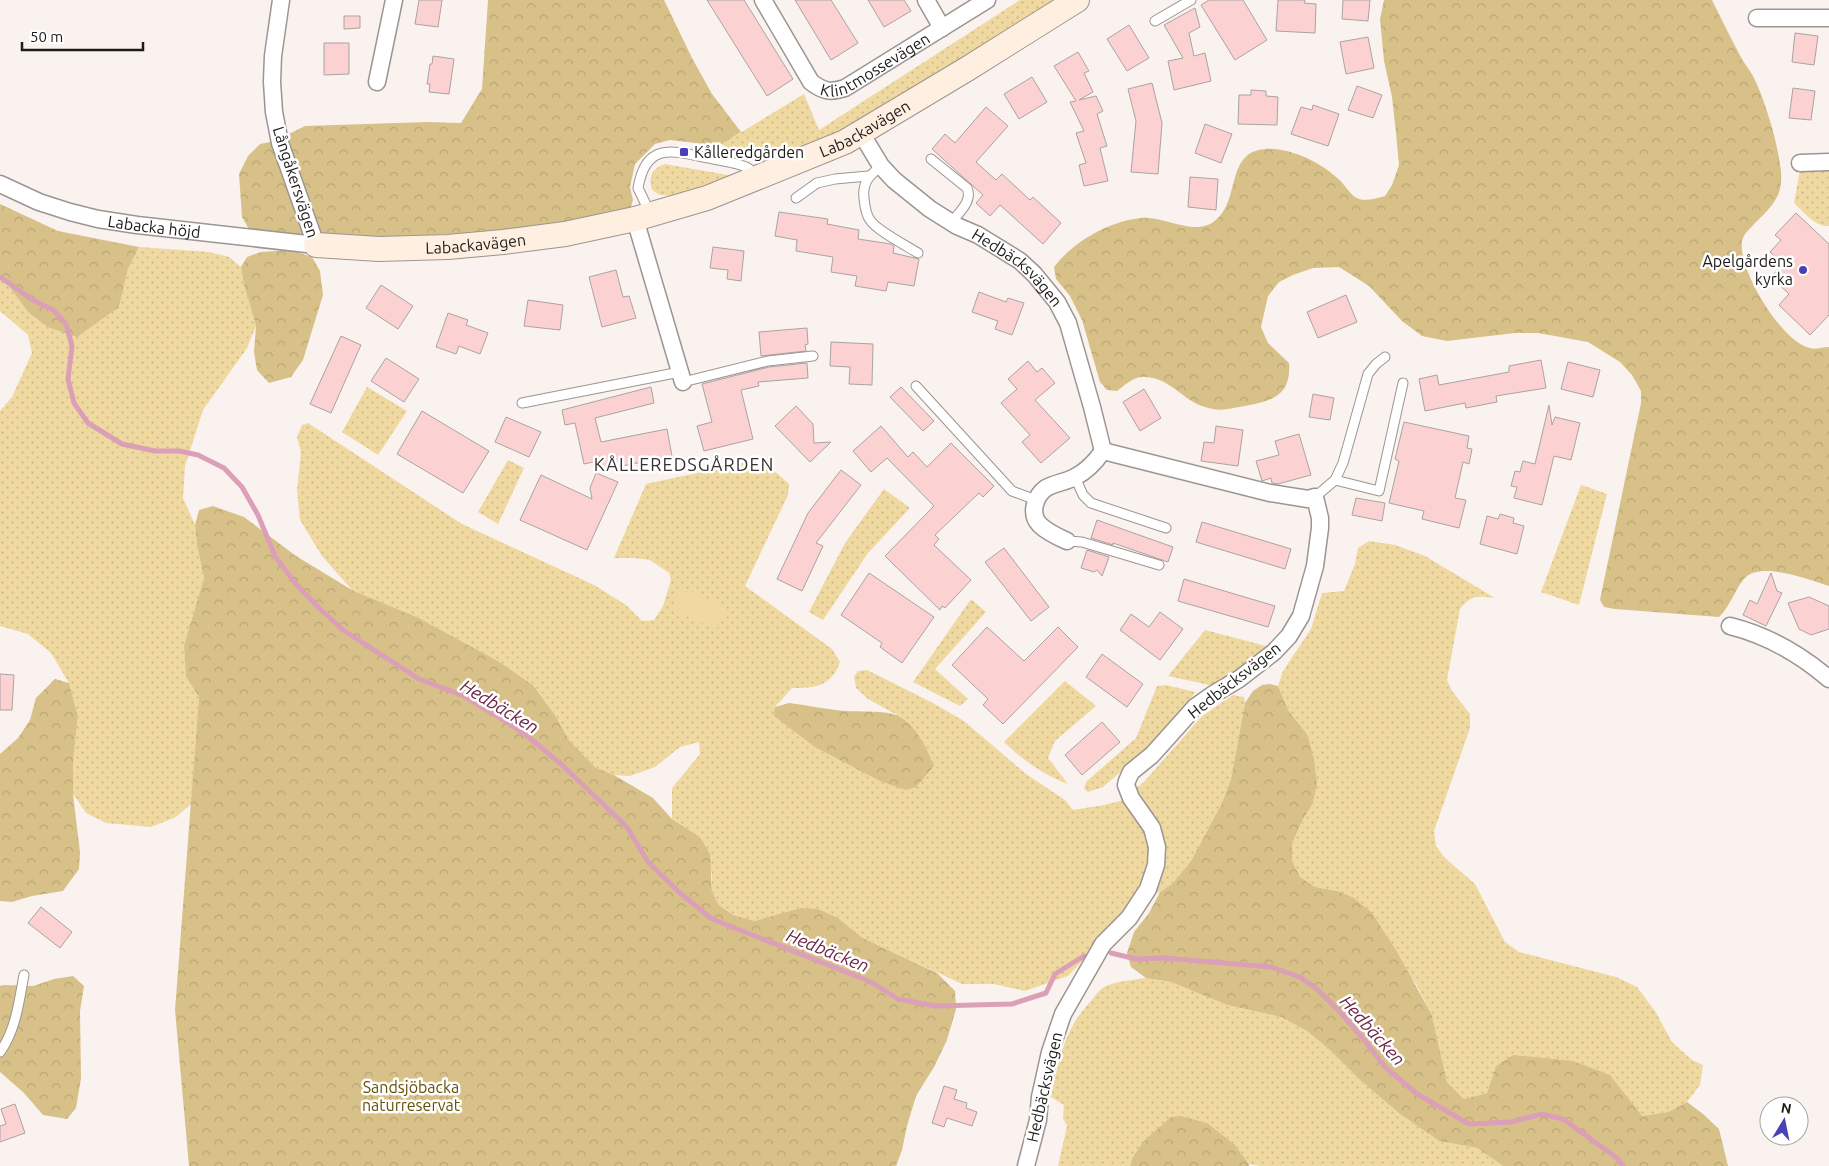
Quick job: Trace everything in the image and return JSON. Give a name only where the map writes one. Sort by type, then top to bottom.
[{"type":"street","name":"Långåkersvägen","points":[[281,0],[273,56],[274,112],[280,143],[316,245]]},
{"type":"street","points":[[377,82],[394,0]]},
{"type":"street","name":"Klintmossevägen","points":[[763,0],[811,82],[821,90],[828,91],[845,88],[986,0]]},
{"type":"street","name":"Klintmossevägen","points":[[926,0],[942,28]]},
{"type":"street","name":"Labackavägen","points":[[316,245],[378,249],[448,247],[503,242],[565,234],[642,217],[707,198],[845,142],[862,133],[1077,0]]},
{"type":"street","points":[[1756,18],[1829,18]]},
{"type":"street","name":"Hedbäcksvägen","points":[[862,133],[881,166],[894,180],[914,197],[952,222],[1005,250],[1020,261],[1034,274],[1057,302],[1068,323],[1103,450]]},
{"type":"street","points":[[1800,164],[1829,162]]},
{"type":"street","name":"Labacka höjd","points":[[0,184],[39,202],[98,219],[316,245]]},
{"type":"street","points":[[642,217],[682,377]]},
{"type":"street","points":[[1066,541],[1038,524],[1034,512],[1036,500],[1047,488],[1076,477],[1095,462],[1103,450],[1270,492],[1308,499],[1315,497]]},
{"type":"street","name":"Hedbäcksvägen","points":[[1026,1166],[1038,1120],[1040,1097],[1050,1052],[1063,1014],[1103,944],[1129,918],[1148,888],[1156,865],[1157,847],[1152,828],[1131,798],[1126,785],[1127,781],[1131,772],[1152,755],[1195,707],[1274,652],[1289,636],[1301,616],[1315,566],[1320,518],[1315,497]]},
{"type":"street","points":[[1730,626],[1782,647],[1816,668],[1829,679]]},
{"type":"lane","points":[[1155,21],[1191,0]]},
{"type":"lane","points":[[642,217],[638,188],[640,178],[644,167],[657,154],[668,151],[684,152],[746,167],[760,177]]},
{"type":"lane","points":[[931,159],[967,188],[969,199],[952,222]]},
{"type":"lane","points":[[796,198],[817,184],[835,178],[868,176],[881,166]]},
{"type":"lane","points":[[868,176],[863,192],[865,211],[870,222],[918,253]]},
{"type":"lane","points":[[522,403],[768,361],[813,356]]},
{"type":"lane","points":[[1315,497],[1335,480],[1342,463],[1368,374],[1385,357]]},
{"type":"lane","points":[[1335,480],[1379,491],[1403,383]]},
{"type":"lane","points":[[916,386],[1012,491],[1036,500]]},
{"type":"lane","points":[[1076,477],[1083,495],[1091,503],[1166,528]]},
{"type":"lane","points":[[1066,541],[1082,542],[1159,565]]},
{"type":"lane","points":[[0,1052],[8,1041],[13,1026],[24,975]]},
{"type":"shaded area","points":[[1020,0],[1074,0],[873,120],[786,159],[765,161],[743,159],[735,157],[722,144],[804,94],[819,130]]},
{"type":"shaded area","points":[[665,164],[734,176],[672,196],[660,195],[652,190],[651,177],[657,168]]},
{"type":"shaded area","points":[[1800,170],[1829,170],[1829,226],[1814,222],[1794,203]]},
{"type":"shaded area","points":[[139,247],[209,252],[229,257],[241,267],[244,285],[256,326],[247,348],[203,410],[185,466],[183,498],[195,525],[197,546],[204,578],[184,645],[186,677],[199,697],[191,804],[176,817],[151,827],[106,823],[86,813],[73,794],[73,762],[78,716],[69,683],[51,653],[28,634],[0,626],[0,411],[12,397],[32,353],[28,335],[0,311],[0,274],[28,312],[119,307],[128,269]]},
{"type":"shaded area","points":[[367,387],[407,411],[378,455],[342,432]]},
{"type":"shaded area","points":[[308,423],[462,524],[594,585],[626,605],[642,621],[654,620],[663,606],[671,580],[669,573],[650,560],[614,558],[646,484],[743,463],[757,464],[769,468],[789,484],[788,495],[745,586],[832,649],[840,662],[832,677],[827,681],[815,686],[792,688],[775,707],[897,715],[868,699],[856,688],[854,677],[858,671],[867,670],[964,721],[1026,774],[1065,800],[1073,810],[1120,801],[1144,782],[1202,716],[1233,695],[1244,697],[1245,703],[1231,779],[1222,803],[1191,861],[1172,884],[1160,892],[1141,896],[1068,976],[1025,991],[994,984],[962,984],[863,938],[838,918],[755,921],[733,915],[719,905],[712,892],[712,874],[700,837],[672,819],[672,788],[700,754],[699,742],[680,747],[655,767],[630,776],[614,775],[595,767],[569,740],[555,715],[533,685],[498,661],[419,618],[352,590],[322,556],[300,520],[297,490],[301,452],[297,437],[302,425]]},
{"type":"shaded area","points":[[508,460],[524,468],[498,524],[478,512]]},
{"type":"shaded area","points":[[1581,485],[1607,494],[1579,605],[1541,592]]},
{"type":"shaded area","points":[[884,489],[910,508],[868,553],[823,620],[809,612],[845,543]]},
{"type":"shaded area","points":[[1369,541],[1395,545],[1425,556],[1495,598],[1472,598],[1460,609],[1447,680],[1452,691],[1470,714],[1470,728],[1434,831],[1436,846],[1445,858],[1475,884],[1505,942],[1519,952],[1616,977],[1637,987],[1655,1011],[1672,1042],[1692,1060],[1703,1065],[1700,1085],[1687,1102],[1668,1112],[1642,1116],[1496,1066],[1487,1093],[1464,1099],[1447,1082],[1432,1015],[1416,984],[1337,891],[1315,887],[1299,877],[1292,861],[1292,844],[1302,821],[1312,805],[1307,734],[1288,710],[1278,686],[1283,671],[1311,629],[1322,593],[1344,591],[1355,564],[1358,548]]},
{"type":"shaded area","points":[[681,587],[727,607],[717,629],[671,609]]},
{"type":"shaded area","points":[[971,599],[986,612],[935,669],[968,699],[960,706],[913,682]]},
{"type":"shaded area","points":[[1205,630],[1270,647],[1256,660],[1214,686],[1168,676]]},
{"type":"shaded area","points":[[1065,681],[1096,706],[1055,741],[1048,758],[1068,784],[1034,766],[1004,742]]},
{"type":"shaded area","points":[[1166,685],[1195,692],[1187,705],[1143,753],[1103,787],[1088,792],[1084,789],[1086,782],[1136,738],[1157,686]]},
{"type":"shaded area","points":[[1146,978],[1171,982],[1227,1005],[1281,1017],[1307,1031],[1400,1114],[1439,1141],[1477,1148],[1503,1166],[1259,1166],[1249,1164],[1235,1145],[1132,1159],[1130,1166],[1058,1166],[1067,1126],[1063,1118],[1064,1105],[1051,1097],[1060,1058],[1074,1023],[1102,988],[1119,982]]},
{"type":"green space","points":[[488,0],[664,0],[712,94],[741,132],[722,144],[712,145],[670,140],[655,144],[635,164],[630,187],[633,200],[630,210],[549,225],[468,233],[390,237],[297,237],[250,231],[242,217],[239,174],[248,156],[260,144],[275,141],[305,126],[427,122],[461,123],[482,89]]},
{"type":"green space","points":[[1384,0],[1712,0],[1759,89],[1767,110],[1780,164],[1781,183],[1777,197],[1768,210],[1746,233],[1742,241],[1742,253],[1747,268],[1764,303],[1787,333],[1799,343],[1810,348],[1829,347],[1829,586],[1785,573],[1761,571],[1751,574],[1744,579],[1727,608],[1719,617],[1604,607],[1600,600],[1641,403],[1641,391],[1632,375],[1620,362],[1588,342],[1538,333],[1515,333],[1447,341],[1422,336],[1402,321],[1369,286],[1339,267],[1313,268],[1293,275],[1279,282],[1268,296],[1261,327],[1268,343],[1289,363],[1289,375],[1287,384],[1282,391],[1268,400],[1222,410],[1197,404],[1169,385],[1153,378],[1137,378],[1117,391],[1107,390],[1100,382],[1082,320],[1070,296],[1056,279],[1054,267],[1081,241],[1117,223],[1141,218],[1150,218],[1190,227],[1209,225],[1224,210],[1244,158],[1253,152],[1265,149],[1284,150],[1313,161],[1330,172],[1359,199],[1370,200],[1385,196],[1392,185],[1399,165],[1392,97],[1384,61],[1380,19]]},
{"type":"green space","points":[[0,204],[58,231],[139,247],[128,269],[119,307],[77,337],[48,327],[28,312],[0,274]]},
{"type":"green space","points":[[292,250],[312,257],[320,271],[323,295],[303,360],[291,377],[269,383],[257,370],[254,352],[256,326],[244,285],[241,267],[247,257],[261,252]]},
{"type":"green space","name":"Sandsjöbacka naturreservat","points":[[213,506],[244,517],[296,556],[352,590],[419,618],[498,661],[533,685],[555,715],[569,740],[595,767],[614,775],[653,798],[672,819],[700,837],[710,854],[712,892],[719,905],[733,915],[755,921],[801,908],[818,909],[838,918],[863,938],[937,973],[955,991],[956,1009],[947,1040],[934,1067],[916,1096],[896,1166],[189,1166],[175,1010],[199,697],[186,677],[184,645],[204,578],[197,546],[195,525],[199,510]]},
{"type":"green space","points":[[55,679],[69,683],[78,716],[73,762],[73,794],[80,852],[79,869],[63,891],[32,896],[12,902],[0,901],[0,754],[18,738],[30,720],[36,698]]},
{"type":"green space","points":[[1262,685],[1278,686],[1288,710],[1307,734],[1314,759],[1317,785],[1312,805],[1302,821],[1292,844],[1292,861],[1300,877],[1315,887],[1337,891],[1354,898],[1372,913],[1397,952],[1432,1015],[1447,1082],[1464,1099],[1487,1093],[1496,1066],[1513,1055],[1573,1061],[1610,1075],[1642,1116],[1668,1112],[1687,1102],[1719,1129],[1728,1166],[1503,1166],[1477,1148],[1439,1141],[1400,1114],[1307,1031],[1281,1017],[1227,1005],[1171,982],[1146,978],[1131,967],[1127,953],[1134,932],[1149,913],[1160,892],[1172,884],[1191,861],[1222,803],[1231,779],[1245,703],[1253,691]]},
{"type":"green space","points":[[789,703],[840,710],[887,713],[898,716],[916,731],[934,766],[916,787],[906,790],[880,781],[815,747],[774,716],[775,707]]},
{"type":"green space","points":[[73,976],[84,986],[80,1011],[81,1078],[76,1108],[67,1119],[43,1115],[24,1093],[0,1072],[0,986],[33,986],[54,979]]},
{"type":"green space","points":[[1180,1116],[1207,1123],[1235,1145],[1249,1166],[1130,1166],[1132,1159],[1143,1142],[1171,1117]]},
{"type":"building","points":[[419,0],[442,0],[438,27],[415,24]]},
{"type":"building","points":[[707,0],[744,0],[793,79],[767,96]]},
{"type":"building","points":[[795,0],[831,0],[858,43],[831,60]]},
{"type":"building","points":[[868,0],[904,0],[911,11],[884,27]]},
{"type":"building","points":[[1209,0],[1243,0],[1267,40],[1235,60],[1201,5]]},
{"type":"building","points":[[1278,0],[1305,0],[1304,3],[1316,4],[1315,33],[1276,31]]},
{"type":"building","points":[[1343,0],[1370,0],[1368,21],[1342,19]]},
{"type":"building","points":[[1195,8],[1200,27],[1189,33],[1194,56],[1205,53],[1211,81],[1174,90],[1168,61],[1183,58],[1164,25]]},
{"type":"building","points":[[344,16],[360,16],[360,28],[344,29]]},
{"type":"building","points":[[1129,25],[1149,58],[1127,71],[1107,39]]},
{"type":"building","points":[[1795,33],[1818,36],[1814,65],[1792,62]]},
{"type":"building","points":[[1368,37],[1374,68],[1346,74],[1340,42]]},
{"type":"building","points":[[324,43],[349,43],[349,74],[324,75]]},
{"type":"building","points":[[1078,52],[1089,71],[1084,73],[1093,92],[1079,100],[1096,96],[1103,111],[1097,114],[1107,146],[1100,148],[1108,181],[1084,186],[1079,165],[1086,163],[1076,133],[1084,131],[1070,102],[1076,101],[1054,66]]},
{"type":"building","points":[[433,56],[454,59],[449,94],[429,92],[430,84],[427,84]]},
{"type":"building","points":[[1032,77],[1047,102],[1019,119],[1004,94]]},
{"type":"building","points":[[1152,83],[1162,123],[1158,174],[1131,172],[1136,121],[1128,89]]},
{"type":"building","points":[[1357,86],[1382,95],[1373,118],[1348,110]]},
{"type":"building","points":[[1793,88],[1815,91],[1811,120],[1789,118]]},
{"type":"building","points":[[1251,90],[1266,91],[1266,96],[1278,97],[1277,125],[1238,124],[1239,95],[1251,95]]},
{"type":"building","points":[[1313,105],[1339,114],[1328,146],[1291,134],[1301,107],[1312,110]]},
{"type":"building","points":[[986,107],[1008,126],[976,162],[996,180],[1002,174],[1030,200],[1033,197],[1061,223],[1043,244],[1000,205],[990,216],[976,203],[983,195],[932,149],[945,134],[955,143]]},
{"type":"building","points":[[1205,124],[1232,134],[1221,163],[1195,153]]},
{"type":"building","points":[[1190,177],[1218,179],[1216,210],[1188,207]]},
{"type":"building","points":[[779,212],[828,219],[827,224],[859,230],[858,239],[891,244],[894,246],[893,253],[919,259],[914,286],[888,282],[886,291],[855,286],[857,276],[831,272],[833,257],[796,251],[797,240],[775,236]]},
{"type":"building","name":"Apelgårdens kyrka","points":[[1796,213],[1829,244],[1829,315],[1810,335],[1779,305],[1789,294],[1771,277],[1783,264],[1770,252],[1781,240],[1775,235]]},
{"type":"building","points":[[713,247],[744,251],[741,281],[727,279],[728,270],[710,268]]},
{"type":"building","points":[[616,270],[623,297],[629,296],[636,318],[602,327],[589,277]]},
{"type":"building","points":[[381,285],[413,306],[398,329],[366,308]]},
{"type":"building","points":[[979,292],[1006,302],[1008,298],[1024,303],[1012,335],[995,329],[998,321],[972,312]]},
{"type":"building","points":[[1346,295],[1357,322],[1318,338],[1307,312]]},
{"type":"building","points":[[528,300],[563,305],[560,330],[524,326]]},
{"type":"building","points":[[448,313],[468,320],[466,325],[488,333],[480,354],[459,346],[456,354],[436,347]]},
{"type":"building","points":[[807,328],[808,344],[805,345],[806,351],[761,356],[759,332]]},
{"type":"building","points":[[341,336],[361,345],[331,413],[310,404]]},
{"type":"building","points":[[831,342],[873,344],[872,385],[849,384],[850,367],[830,366]]},
{"type":"building","points":[[386,358],[419,379],[404,402],[371,381]]},
{"type":"building","points":[[1541,360],[1546,388],[1496,396],[1497,402],[1466,408],[1465,403],[1425,411],[1419,379],[1437,375],[1439,385],[1509,372],[1509,366]]},
{"type":"building","points":[[1028,361],[1037,372],[1042,368],[1055,383],[1035,400],[1070,438],[1041,463],[1022,442],[1030,435],[1001,403],[1017,389],[1008,379]]},
{"type":"building","points":[[1568,362],[1600,370],[1593,397],[1561,389]]},
{"type":"building","points":[[807,363],[808,378],[758,382],[759,386],[741,390],[753,439],[704,451],[697,426],[712,422],[702,384],[769,367]]},
{"type":"building","points":[[651,387],[654,403],[595,418],[601,442],[667,429],[672,456],[597,471],[602,460],[584,464],[575,423],[565,425],[562,410]]},
{"type":"building","points":[[901,387],[934,421],[923,431],[890,397]]},
{"type":"building","points":[[1144,389],[1161,418],[1140,431],[1123,402]]},
{"type":"building","points":[[1313,394],[1334,398],[1330,420],[1309,417]]},
{"type":"building","points":[[1549,405],[1552,425],[1555,417],[1580,423],[1571,460],[1554,456],[1542,505],[1514,498],[1517,487],[1511,486],[1515,471],[1520,472],[1523,461],[1535,464]]},
{"type":"building","points":[[796,406],[813,424],[814,443],[831,442],[810,462],[775,426]]},
{"type":"building","points":[[422,411],[489,451],[463,493],[397,454]]},
{"type":"building","points":[[506,417],[541,432],[529,457],[495,442]]},
{"type":"building","points":[[1404,422],[1469,436],[1467,448],[1472,449],[1469,464],[1463,462],[1455,498],[1466,500],[1459,528],[1422,519],[1424,511],[1389,503],[1399,461],[1395,459]]},
{"type":"building","points":[[881,426],[908,457],[913,452],[927,467],[951,443],[994,486],[983,497],[979,493],[935,535],[939,539],[934,545],[971,580],[945,608],[942,606],[940,610],[885,556],[934,506],[887,458],[871,472],[853,451]]},
{"type":"building","points":[[1216,426],[1243,430],[1238,466],[1201,461],[1204,442],[1214,443]]},
{"type":"building","points":[[1299,434],[1311,475],[1278,484],[1272,483],[1271,478],[1262,481],[1256,461],[1279,455],[1275,441]]},
{"type":"building","points":[[841,470],[861,485],[816,543],[823,546],[802,591],[777,579],[808,513]]},
{"type":"building","points":[[596,473],[618,482],[587,550],[520,520],[541,475],[592,499],[590,488]]},
{"type":"building","points":[[1356,498],[1385,503],[1382,521],[1352,515]]},
{"type":"building","points":[[1500,514],[1514,518],[1513,523],[1524,526],[1517,554],[1480,544],[1487,516],[1498,519]]},
{"type":"building","points":[[1097,520],[1173,547],[1168,562],[1113,543],[1113,545],[1091,538]]},
{"type":"building","points":[[1202,522],[1291,549],[1285,569],[1196,542]]},
{"type":"building","points":[[1004,548],[1049,607],[1031,621],[985,562]]},
{"type":"building","points":[[1087,550],[1109,557],[1102,576],[1097,570],[1094,572],[1081,568]]},
{"type":"building","points":[[869,573],[934,617],[902,663],[880,647],[882,643],[841,615]]},
{"type":"building","points":[[1771,573],[1777,591],[1782,593],[1766,626],[1743,615],[1750,600],[1757,604]]},
{"type":"building","points":[[1184,579],[1275,606],[1268,627],[1178,601]]},
{"type":"building","points":[[1809,597],[1829,606],[1829,629],[1811,635],[1799,629],[1788,603]]},
{"type":"building","points":[[1160,612],[1183,629],[1160,660],[1120,630],[1131,614],[1149,627]]},
{"type":"building","points":[[987,627],[1024,661],[1058,627],[1078,647],[1003,724],[983,705],[988,699],[952,665]]},
{"type":"building","points":[[1102,654],[1143,684],[1127,707],[1086,677]]},
{"type":"building","points":[[0,674],[14,675],[12,710],[0,710]]},
{"type":"building","points":[[1102,722],[1120,742],[1082,775],[1065,755]]},
{"type":"building","points":[[41,907],[72,932],[60,948],[28,923]]},
{"type":"building","points":[[944,1086],[957,1090],[954,1099],[967,1103],[966,1108],[977,1112],[972,1126],[947,1118],[944,1127],[932,1123]]},
{"type":"building","points":[[15,1104],[25,1133],[0,1142],[0,1126],[6,1124],[1,1109]]},
{"type":"waterway","name":"Hedbäcken","points":[[0,277],[33,300],[53,310],[66,324],[72,346],[68,379],[74,403],[88,423],[122,444],[155,451],[179,451],[198,455],[224,468],[242,487],[258,515],[275,556],[295,583],[319,608],[343,630],[419,679],[464,696],[531,739],[562,765],[627,827],[648,862],[680,893],[712,919],[871,982],[898,999],[935,1006],[1012,1004],[1046,993],[1055,974],[1084,956]]},
{"type":"waterway","name":"Hedbäcken","points":[[1111,953],[1136,959],[1165,958],[1271,967],[1300,977],[1317,989],[1341,1013],[1385,1067],[1417,1094],[1469,1124],[1511,1122],[1542,1114],[1563,1119],[1617,1158],[1623,1166]]},
{"type":"place","name":"Kålleredgården","points":[[684,152]]},
{"type":"place","name":"Apelgårdens kyrka","points":[[1803,270]]},
{"type":"district","name":"KÅLLEREDSGÅRDEN","points":[[684,464]]}]
